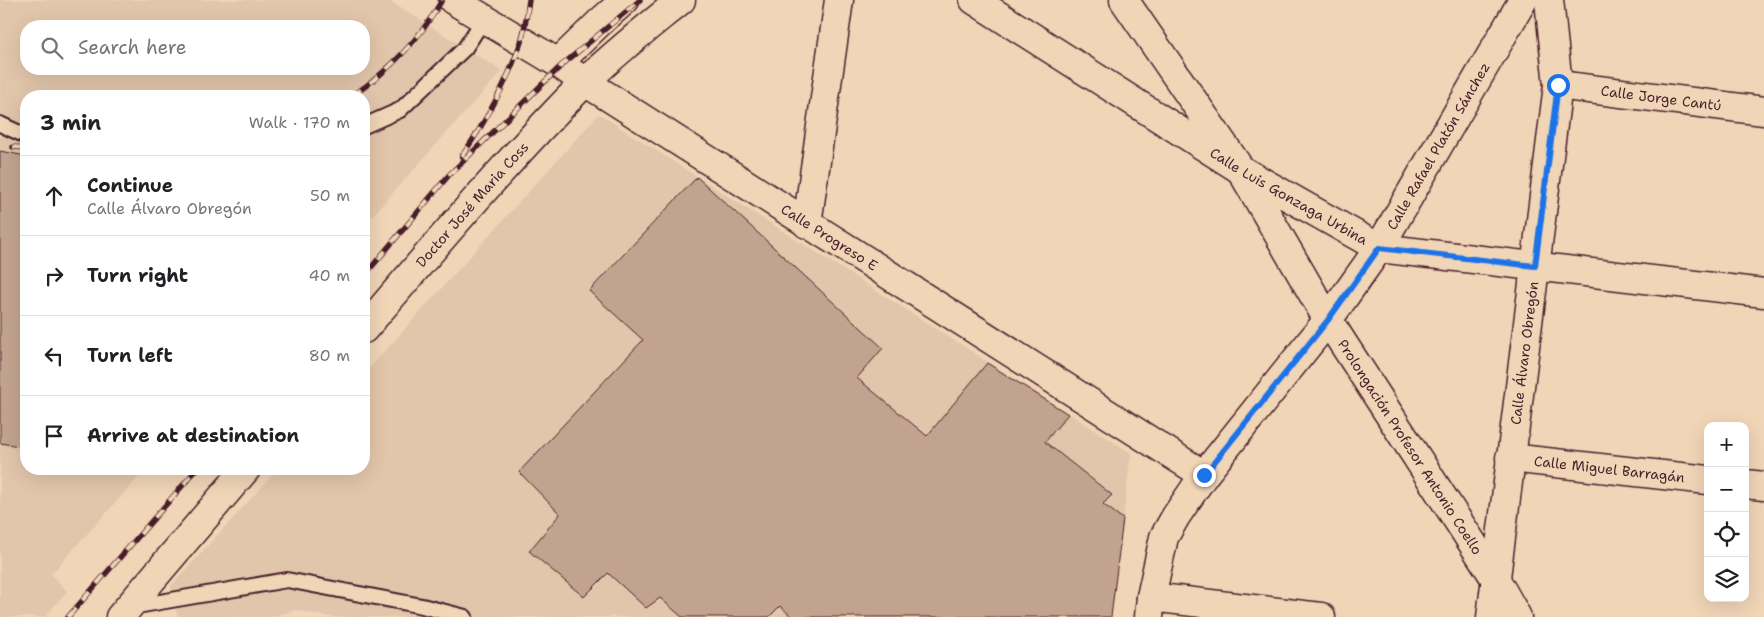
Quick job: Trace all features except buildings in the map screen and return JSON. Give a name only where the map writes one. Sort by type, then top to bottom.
[{"type":"street","name":"Calle Progreso E","points":[[454,0],[558,63],[807,224],[1204,475]]},
{"type":"street","points":[[558,63],[598,23],[625,0]]},
{"type":"street","name":"Doctor José Maria Coss","points":[[370,322],[473,201],[585,82],[681,0]]},
{"type":"street","points":[[807,224],[839,0]]},
{"type":"street","name":"Calle Luis Gonzaga Urbina","points":[[974,0],[1241,170],[1379,248],[1764,293]]},
{"type":"street","name":"Prolongación Profesor Antonio Coello","points":[[1124,0],[1241,170],[1328,320],[1495,578],[1517,617]]},
{"type":"street","name":"Calle Rafael Platón Sánchez","points":[[1150,607],[1164,537],[1176,516],[1204,475],[1328,320],[1379,248],[1523,0]]},
{"type":"street","name":"Calle Álvaro Obregón","points":[[1490,617],[1558,85],[1549,0]]},
{"type":"street","name":"Calle Jorge Cantú","points":[[1558,85],[1764,111]]},
{"type":"street","name":"Calle Miguel Barragán","points":[[1510,458],[1704,480]]},
{"type":"street","points":[[124,612],[241,475]]},
{"type":"street","points":[[1749,484],[1764,486]]},
{"type":"street","points":[[1150,607],[1321,617]]},
{"type":"lane","points":[[370,123],[400,110],[465,48],[484,19]]},
{"type":"lane","points":[[0,124],[20,133]]},
{"type":"lane","points":[[124,612],[174,598],[287,580],[422,606],[464,617]]},
{"type":"shaded area","points":[[0,0],[388,0],[502,71],[370,218],[370,90],[20,90],[20,475],[141,475],[51,574],[67,591],[45,617],[0,617]]},
{"type":"shaded area","points":[[599,114],[1131,453],[1111,617],[330,617],[295,610],[272,617],[178,617],[171,586],[273,475],[370,475],[370,367]]},
{"type":"railway","points":[[360,90],[379,76],[414,41],[442,0]]},
{"type":"railway","points":[[462,156],[503,87],[522,37],[529,0]]},
{"type":"railway","points":[[370,269],[449,175],[562,65],[640,0]]},
{"type":"railway","points":[[13,147],[20,148]]},
{"type":"railway","points":[[68,617],[192,475]]},
{"type":"route","points":[[1204,475],[1328,320],[1379,248],[1535,266],[1558,85]]}]
